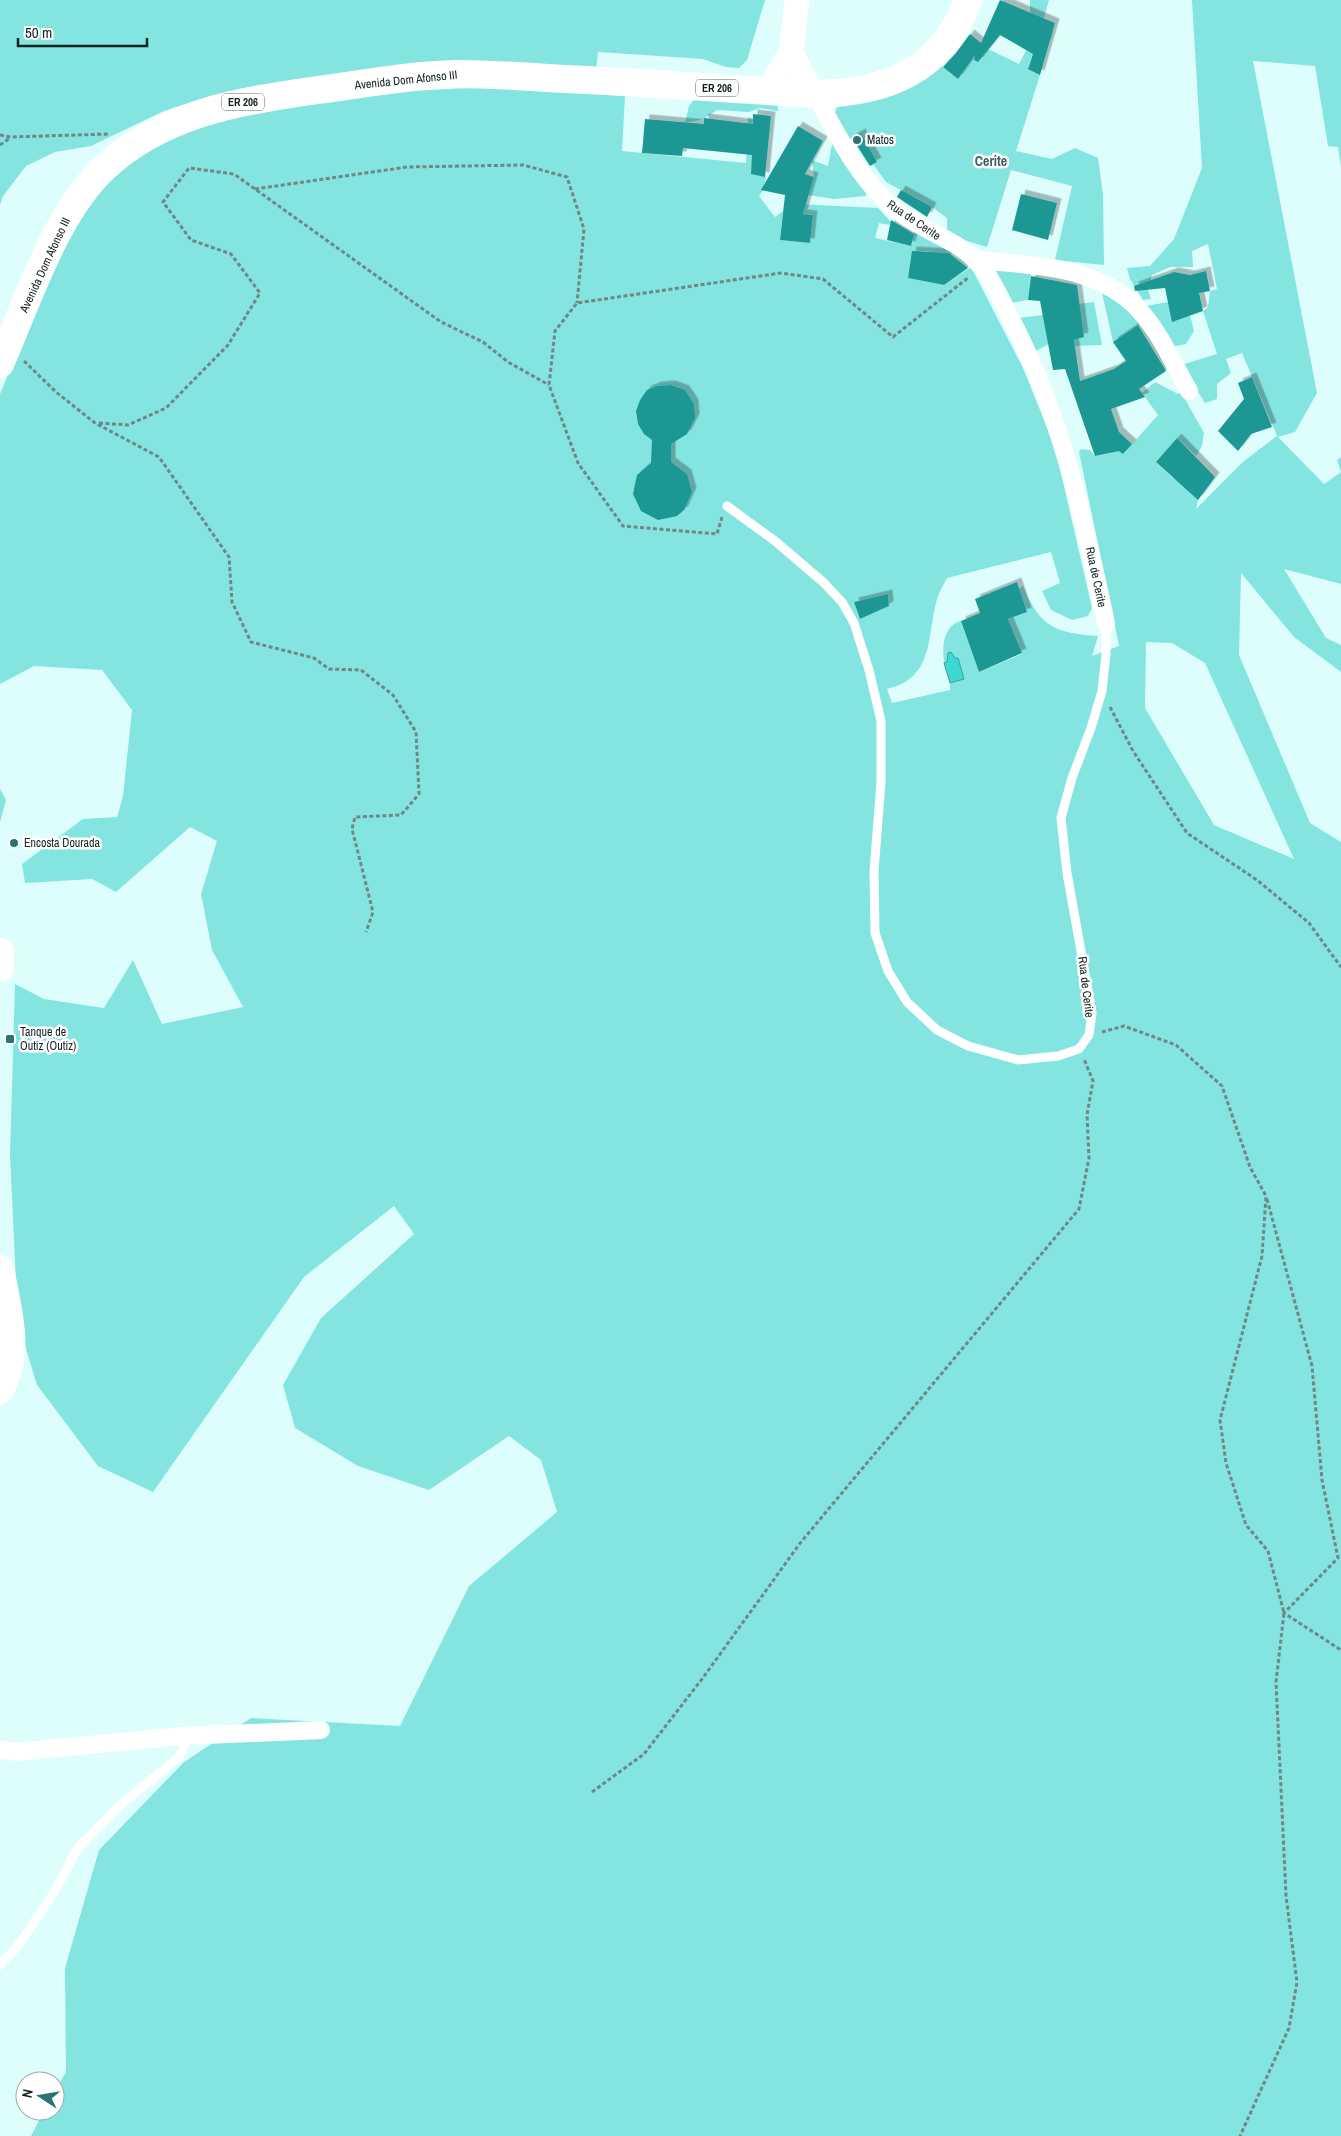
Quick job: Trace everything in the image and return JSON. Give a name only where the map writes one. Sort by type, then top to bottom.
[{"type":"main road","name":"Avenida Dom Afonso III","points":[[0,364],[59,230],[85,189],[110,163],[139,142],[162,128],[192,115],[219,107],[298,93],[408,78],[456,74],[815,94],[845,93],[872,88],[894,81],[916,70],[936,54],[944,44],[968,0]]},
{"type":"main road","points":[[0,952],[0,968]]},
{"type":"main road","points":[[0,1269],[10,1322],[12,1354],[8,1374],[0,1390]]},
{"type":"street","points":[[768,91],[791,52],[797,0]]},
{"type":"street","points":[[791,52],[801,74],[815,94]]},
{"type":"street","name":"Rua de Cerite","points":[[815,94],[872,187],[888,204],[978,264],[994,285],[1024,344],[1064,443],[1078,494],[1106,623]]},
{"type":"street","name":"Rua de Cerite","points":[[978,264],[1048,267],[1082,275],[1111,287],[1132,302],[1153,329],[1189,391]]},
{"type":"street","points":[[0,1748],[16,1752],[189,1736],[321,1730]]},
{"type":"lane","points":[[727,506],[776,541],[824,582],[842,602],[854,623],[869,670],[881,721],[881,782],[874,871],[875,933],[888,971],[907,1002],[937,1030],[968,1046],[1018,1060],[1058,1056],[1079,1050]]},
{"type":"lane","name":"Rua de Cerite","points":[[1079,1050],[1089,1035],[1092,1013],[1066,873],[1061,818],[1072,778],[1091,728],[1102,691],[1106,655],[1106,623]]},
{"type":"lane","points":[[0,1965],[17,1947],[52,1896],[78,1848],[118,1808],[179,1757],[189,1736]]},
{"type":"path","points":[[0,136],[10,138],[90,137],[117,134]]},
{"type":"path","points":[[0,145],[10,138]]},
{"type":"path","points":[[255,189],[407,167],[523,166],[567,177],[584,228],[577,303],[555,331],[549,385],[578,463],[623,526],[717,534],[727,506]]},
{"type":"path","points":[[95,423],[128,425],[166,408],[228,345],[260,293],[231,254],[191,240],[163,202],[189,168],[234,174],[441,322],[483,342],[508,362],[549,385]]},
{"type":"path","points":[[577,303],[782,274],[823,279],[893,337],[978,264]]},
{"type":"path","points":[[12,336],[20,357],[56,392],[95,423],[159,457],[229,557],[232,602],[251,642],[314,658],[329,669],[361,670],[393,696],[416,732],[419,794],[401,815],[355,817],[352,829],[373,912],[366,932]]},
{"type":"path","points":[[1102,691],[1133,751],[1187,833],[1257,880],[1309,923],[1341,967]]},
{"type":"path","points":[[1089,1035],[1124,1026],[1176,1044],[1222,1086],[1250,1167],[1266,1196],[1312,1366],[1322,1480],[1338,1558],[1284,1613]]},
{"type":"path","points":[[592,1792],[644,1754],[702,1679],[801,1542],[1079,1209],[1089,1158],[1087,1115],[1093,1081],[1079,1050]]},
{"type":"path","points":[[1240,2136],[1289,2028],[1297,1982],[1286,1896],[1276,1682],[1284,1613],[1268,1551],[1246,1525],[1226,1463],[1220,1420],[1262,1256],[1266,1196]]},
{"type":"path","points":[[1284,1613],[1341,1650]]},
{"type":"shaded area","points":[[0,0],[765,0],[747,60],[739,68],[726,67],[703,59],[598,52],[596,72],[373,73],[207,97],[164,111],[91,146],[55,152],[26,166],[3,196],[0,205]]},
{"type":"shaded area","points":[[1030,0],[1049,0],[1043,21],[1053,32],[1051,39],[1040,34],[1028,68],[1040,75],[1016,151],[1052,159],[1075,148],[1098,158],[1103,194],[1104,265],[1055,260],[1072,186],[1011,170],[987,247],[947,235],[947,218],[932,207],[886,182],[873,164],[877,162],[861,133],[849,140],[834,115],[837,107],[877,99],[939,64],[958,79],[975,55],[980,59],[988,49],[1019,64],[1030,43]]},
{"type":"shaded area","points":[[1192,0],[1341,0],[1341,167],[1338,147],[1328,146],[1315,66],[1253,61],[1317,393],[1295,432],[1278,437],[1324,484],[1341,472],[1341,584],[1284,569],[1326,638],[1341,645],[1341,672],[1294,637],[1241,573],[1239,655],[1310,823],[1341,842],[1341,2136],[31,2136],[39,2121],[65,2121],[65,1968],[99,1850],[184,1762],[251,1718],[400,1726],[469,1586],[557,1512],[541,1460],[509,1436],[429,1490],[358,1466],[295,1428],[283,1385],[321,1318],[414,1234],[394,1206],[304,1277],[153,1492],[98,1466],[37,1385],[26,1349],[16,1282],[10,1155],[15,984],[44,999],[104,1008],[133,960],[162,1024],[243,1007],[212,950],[201,894],[217,841],[190,827],[116,892],[92,879],[25,883],[22,864],[83,819],[117,817],[123,796],[132,710],[102,670],[34,666],[0,684],[0,394],[67,233],[112,172],[176,129],[369,93],[490,87],[625,96],[622,151],[746,163],[748,117],[753,119],[751,173],[766,177],[763,190],[759,196],[775,217],[783,211],[780,240],[810,243],[813,215],[793,212],[797,204],[878,208],[891,222],[890,225],[879,223],[875,238],[911,246],[915,227],[956,254],[921,251],[920,258],[911,258],[908,278],[944,285],[971,267],[1023,368],[1055,447],[1092,608],[1088,616],[1072,620],[1051,610],[1042,591],[1060,583],[1051,552],[947,578],[938,596],[930,639],[922,665],[914,675],[903,683],[887,689],[892,703],[950,690],[950,683],[964,679],[951,652],[948,653],[947,662],[944,663],[943,657],[947,632],[950,627],[961,621],[979,672],[1022,654],[1008,619],[1027,612],[1019,589],[1023,586],[1036,611],[1051,625],[1071,633],[1098,636],[1092,656],[1119,646],[1079,452],[1081,449],[1090,450],[1095,456],[1109,453],[1115,433],[1122,453],[1125,452],[1158,415],[1142,393],[1155,382],[1178,394],[1181,392],[1204,433],[1202,446],[1196,456],[1177,438],[1156,462],[1173,478],[1181,471],[1187,489],[1198,500],[1196,509],[1244,461],[1277,436],[1242,353],[1226,359],[1231,373],[1217,384],[1217,399],[1205,403],[1181,365],[1217,354],[1203,311],[1208,307],[1210,291],[1217,289],[1208,244],[1192,251],[1193,267],[1170,267],[1152,275],[1148,290],[1151,299],[1143,300],[1130,279],[1127,268],[1150,266],[1174,239],[1202,168]],"holes":[[[888,594],[889,606],[860,619],[854,602]],[[1146,642],[1172,643],[1205,663],[1294,859],[1214,825],[1145,708]]]},
{"type":"shaded area","points":[[696,97],[777,103],[778,111],[760,108],[749,112],[717,110],[704,119],[685,123],[689,106]]},
{"type":"shaded area","points":[[833,139],[867,190],[866,196],[834,199],[808,195],[814,177],[812,160],[828,166]]},
{"type":"shaded area","points":[[995,269],[1031,274],[1028,300],[1011,303]]},
{"type":"shaded area","points":[[1102,293],[1136,314],[1140,324],[1113,342]]},
{"type":"shaded area","points":[[1094,302],[1102,345],[1075,346],[1074,340],[1084,337],[1078,304]]},
{"type":"shaded area","points":[[1168,302],[1190,315],[1194,331],[1186,344],[1171,347],[1146,306]]},
{"type":"shaded area","points":[[1043,315],[1049,344],[1034,352],[1018,318]]},
{"type":"shaded area","points":[[1341,457],[1341,472],[1337,460]]},
{"type":"shaded area","points":[[951,652],[955,658],[958,658],[964,679],[950,683],[944,663],[947,662],[948,653]]},
{"type":"shaded area","points":[[0,789],[6,800],[0,822]]},
{"type":"building","points":[[1000,0],[1055,23],[1040,75],[1028,69],[1033,54],[1000,35],[978,62],[974,60],[975,55],[958,79],[943,67],[970,34],[981,43]]},
{"type":"building","points":[[753,114],[771,116],[765,177],[751,174],[752,155],[683,148],[682,156],[642,153],[645,119],[704,124],[704,118],[753,124]]},
{"type":"building","points":[[798,126],[823,141],[805,174],[814,177],[803,214],[813,215],[810,243],[780,240],[785,195],[761,190]]},
{"type":"building","points":[[861,133],[877,162],[870,166],[852,138]]},
{"type":"building","points":[[901,190],[932,207],[927,217],[897,197]]},
{"type":"building","points":[[1021,194],[1057,203],[1048,240],[1012,230]]},
{"type":"building","points":[[891,220],[914,234],[911,246],[887,240]]},
{"type":"building","points":[[912,251],[949,253],[968,268],[944,285],[908,278]]},
{"type":"building","points":[[1206,271],[1210,291],[1199,293],[1203,311],[1172,322],[1165,288],[1135,291],[1134,286],[1174,272],[1190,275]]},
{"type":"building","points":[[1031,276],[1077,285],[1084,337],[1074,340],[1080,381],[1114,369],[1126,361],[1113,342],[1138,325],[1166,371],[1139,389],[1145,397],[1111,409],[1119,432],[1132,444],[1123,454],[1119,451],[1095,456],[1065,369],[1053,370],[1040,301],[1028,300]]},
{"type":"building","points":[[1252,377],[1272,427],[1251,434],[1238,451],[1218,431],[1244,399],[1238,383]]},
{"type":"building","points":[[671,385],[685,390],[694,404],[695,418],[687,434],[671,444],[671,462],[687,474],[692,492],[684,510],[677,516],[658,520],[641,511],[633,494],[637,475],[651,463],[652,440],[644,434],[638,424],[636,411],[640,400],[647,390],[657,386]]},
{"type":"building","points":[[1177,438],[1215,477],[1198,500],[1156,462]]},
{"type":"building","points":[[1017,582],[1027,612],[1008,619],[1022,653],[979,672],[961,621],[980,613],[975,599]]},
{"type":"building","points":[[888,594],[889,606],[860,619],[854,602]]},
{"type":"place","name":"Matos","points":[[857,140]]},
{"type":"place","name":"Encosta Dourada","points":[[14,843]]},
{"type":"place","name":"Tanque de Outiz (Outiz)","points":[[10,1039]]},
{"type":"district","name":"Cerite","points":[[991,161]]}]
